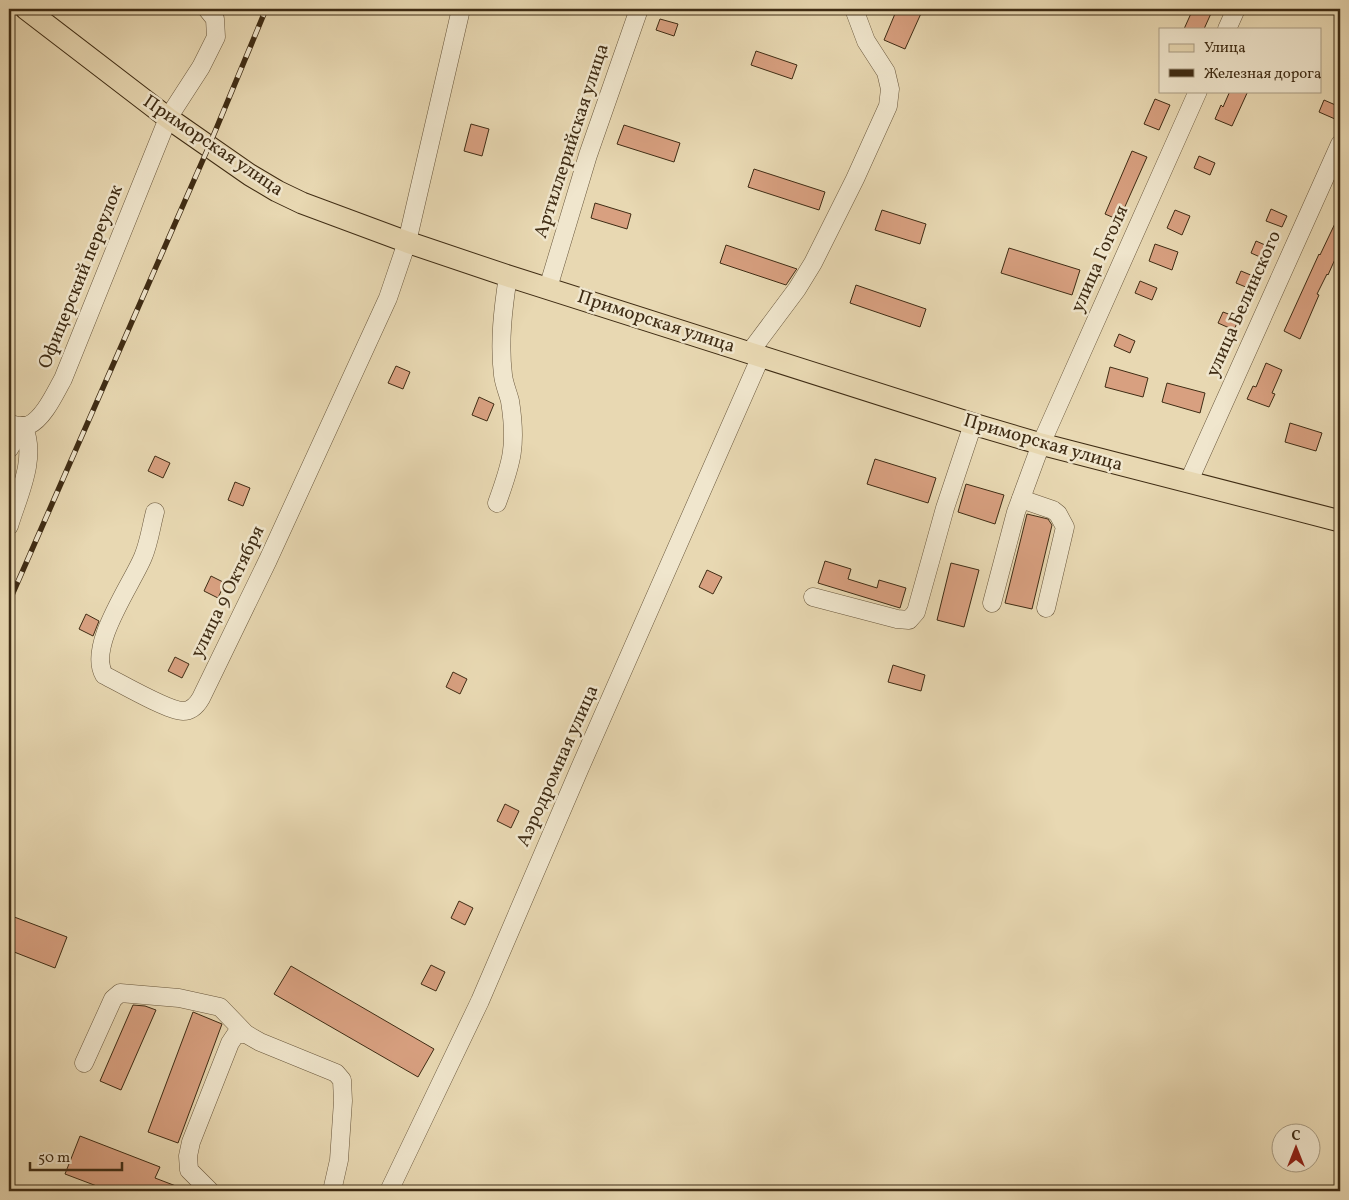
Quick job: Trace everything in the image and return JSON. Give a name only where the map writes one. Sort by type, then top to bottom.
[{"type":"main road","name":"Приморская улица","points":[[26,9],[168,118],[250,175],[277,191],[325,212],[508,276],[973,424],[1188,483],[1340,521]]},
{"type":"street","name":"Офицерский переулок","points":[[16,425],[30,425],[48,406],[63,379],[168,118],[200,67],[216,37],[215,19],[207,9]]},
{"type":"street","points":[[407,242],[461,9]]},
{"type":"street","name":"Артиллерийская улица","points":[[548,288],[588,155],[639,9]]},
{"type":"street","name":"Аэродромная улица","points":[[389,1191],[480,1001],[756,354],[814,263],[888,106],[890,90],[886,72],[866,41],[854,9]]},
{"type":"street","points":[[1227,28],[1236,9]]},
{"type":"street","name":"улица Гоголя","points":[[992,603],[1021,499],[1041,444],[1198,92]]},
{"type":"street","name":"улица Белинского","points":[[1188,483],[1340,144]]},
{"type":"street","name":"улица 9 Октября","points":[[155,512],[144,555],[114,612],[106,633],[101,670],[104,675],[170,708],[183,711],[190,710],[197,705],[201,698],[268,560],[388,298],[407,242]]},
{"type":"street","points":[[497,503],[513,450],[514,431],[510,399],[503,377],[502,325],[508,276]]},
{"type":"street","points":[[813,597],[897,619],[909,620],[916,612],[945,508],[973,424]]},
{"type":"street","points":[[9,449],[16,425],[28,435],[29,448],[26,472],[9,526]]},
{"type":"street","points":[[1021,499],[1053,510],[1058,514],[1065,527],[1046,608]]},
{"type":"street","points":[[84,1063],[113,1000],[120,993],[179,998],[220,1008],[246,1034],[260,1042],[336,1073],[342,1080],[343,1101],[339,1160],[332,1191]]},
{"type":"street","points":[[210,1191],[189,1170],[188,1156],[191,1142],[230,1043],[236,1034],[246,1034]]},
{"type":"building","points":[[897,9],[923,9],[905,49],[884,40]]},
{"type":"building","points":[[1193,9],[1213,9],[1204,28],[1184,28]]},
{"type":"building","points":[[660,19],[678,24],[674,36],[656,30]]},
{"type":"building","points":[[756,51],[797,65],[792,79],[751,65]]},
{"type":"building","points":[[1230,92],[1248,92],[1232,126],[1215,119],[1221,105],[1223,107]]},
{"type":"building","points":[[1155,99],[1170,105],[1159,130],[1144,124]]},
{"type":"building","points":[[1324,100],[1340,107],[1335,119],[1319,112]]},
{"type":"building","points":[[471,124],[489,129],[482,156],[464,151]]},
{"type":"building","points":[[624,125],[680,143],[674,162],[617,144]]},
{"type":"building","points":[[1132,151],[1147,157],[1119,220],[1105,214]]},
{"type":"building","points":[[1199,156],[1215,163],[1210,175],[1194,168]]},
{"type":"building","points":[[754,169],[825,192],[819,210],[748,187]]},
{"type":"building","points":[[595,203],[631,214],[627,229],[591,218]]},
{"type":"building","points":[[1271,209],[1287,216],[1282,227],[1266,221]]},
{"type":"building","points":[[882,210],[926,224],[920,244],[875,230]]},
{"type":"building","points":[[1175,210],[1190,216],[1182,235],[1167,228]]},
{"type":"building","points":[[1340,213],[1340,248],[1317,294],[1319,295],[1300,339],[1284,331]]},
{"type":"building","points":[[1256,241],[1272,248],[1267,260],[1251,253]]},
{"type":"building","points":[[1155,244],[1178,252],[1172,270],[1149,261]]},
{"type":"building","points":[[726,245],[797,269],[786,285],[720,263]]},
{"type":"building","points":[[1009,248],[1080,270],[1072,295],[1001,273]]},
{"type":"building","points":[[1241,271],[1258,278],[1253,290],[1236,283]]},
{"type":"building","points":[[1140,281],[1157,288],[1152,300],[1135,293]]},
{"type":"building","points":[[856,285],[926,309],[920,327],[850,303]]},
{"type":"building","points":[[1223,312],[1239,318],[1234,330],[1218,323]]},
{"type":"building","points":[[1119,334],[1135,341],[1130,353],[1114,346]]},
{"type":"building","points":[[1266,363],[1282,370],[1272,393],[1275,394],[1269,407],[1247,399],[1253,386],[1256,387]]},
{"type":"building","points":[[396,366],[410,372],[403,389],[388,383]]},
{"type":"building","points":[[1110,367],[1148,378],[1143,397],[1105,387]]},
{"type":"building","points":[[1167,383],[1205,393],[1200,413],[1162,402]]},
{"type":"building","points":[[479,397],[494,404],[487,421],[472,415]]},
{"type":"building","points":[[1290,423],[1322,433],[1316,451],[1285,442]]},
{"type":"building","points":[[155,456],[170,463],[163,478],[148,471]]},
{"type":"building","points":[[875,459],[936,478],[928,503],[867,484]]},
{"type":"building","points":[[235,482],[250,488],[243,506],[228,500]]},
{"type":"building","points":[[966,484],[1004,495],[995,524],[958,512]]},
{"type":"building","points":[[1027,514],[1048,519],[1052,525],[1032,609],[1005,603]]},
{"type":"building","points":[[825,561],[851,569],[848,579],[877,588],[879,580],[906,588],[900,608],[818,583]]},
{"type":"building","points":[[951,563],[979,570],[964,627],[937,620]]},
{"type":"building","points":[[707,570],[722,577],[713,594],[699,587]]},
{"type":"building","points":[[211,576],[225,583],[218,598],[204,591]]},
{"type":"building","points":[[86,614],[99,621],[93,636],[79,629]]},
{"type":"building","points":[[175,657],[189,664],[182,678],[168,671]]},
{"type":"building","points":[[893,665],[925,675],[921,691],[888,682]]},
{"type":"building","points":[[453,672],[467,679],[460,694],[446,687]]},
{"type":"building","points":[[505,804],[519,811],[511,828],[497,821]]},
{"type":"building","points":[[459,901],[473,908],[465,925],[451,918]]},
{"type":"building","points":[[9,915],[67,937],[55,968],[9,950]]},
{"type":"building","points":[[431,965],[445,972],[436,991],[421,984]]},
{"type":"building","points":[[291,966],[434,1049],[418,1077],[274,994]]},
{"type":"building","points":[[133,1005],[145,1006],[156,1010],[121,1090],[100,1081]]},
{"type":"building","points":[[193,1012],[222,1024],[178,1143],[148,1132]]},
{"type":"building","points":[[80,1136],[160,1167],[155,1178],[189,1191],[110,1191],[65,1174]]},
{"type":"railway","points":[[9,602],[209,146],[266,9]]}]
